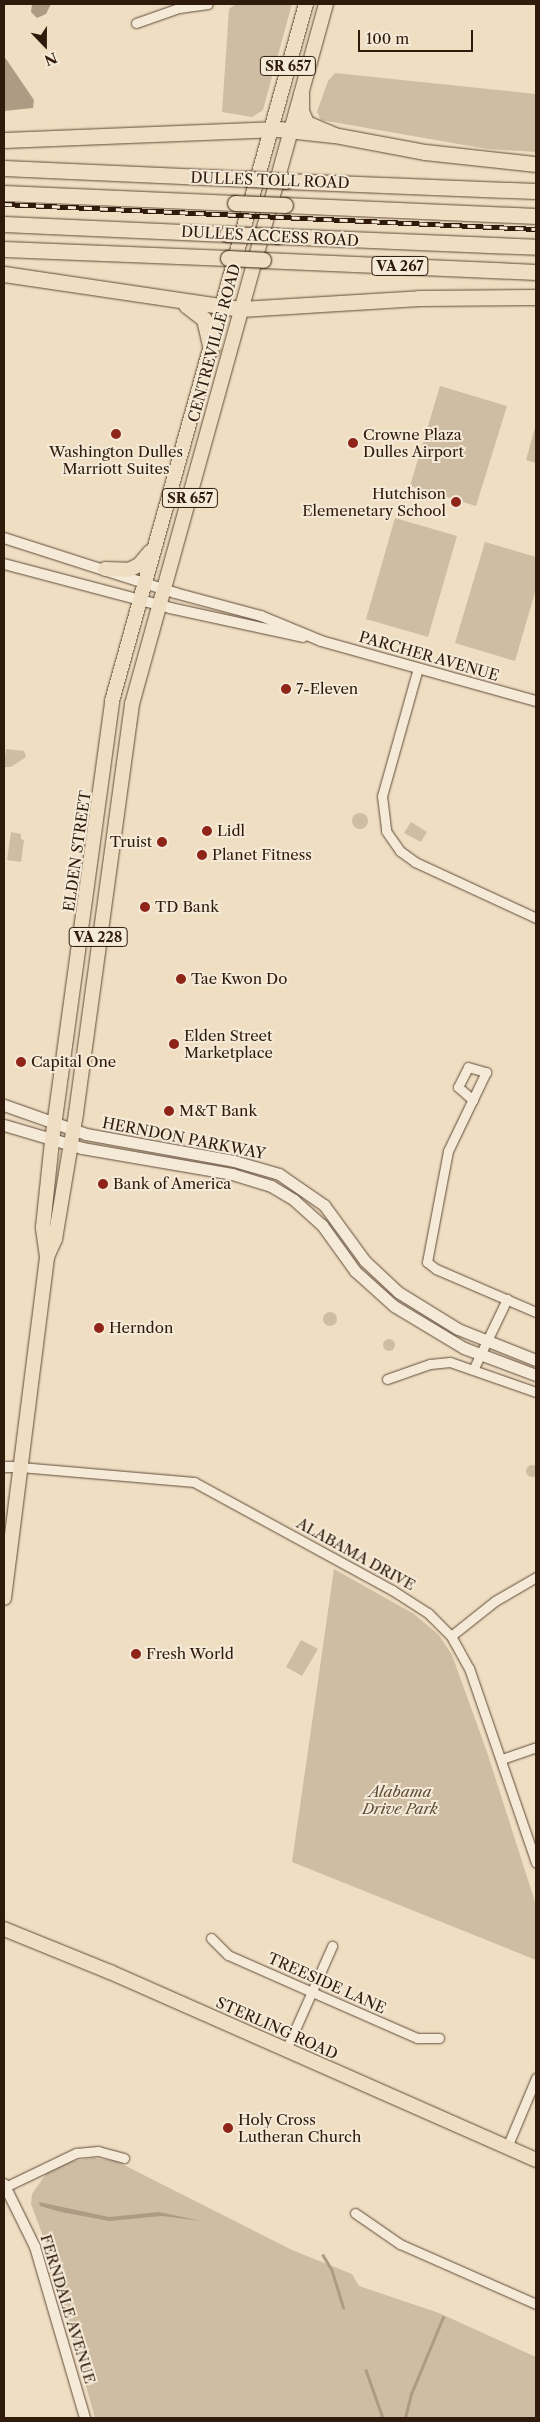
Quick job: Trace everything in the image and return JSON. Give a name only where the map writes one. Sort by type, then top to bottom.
[{"type":"highway","points":[[301,94],[301,111],[306,123],[334,135]]},
{"type":"highway","points":[[4,140],[290,129],[432,153],[536,164]]},
{"type":"highway","name":"DULLES TOLL ROAD","points":[[4,168],[536,191]]},
{"type":"highway","points":[[4,186],[100,197]]},
{"type":"highway","name":"DULLES ACCESS ROAD","points":[[4,194],[536,216]]},
{"type":"highway","name":"DULLES ACCESS ROAD","points":[[4,224],[536,247]]},
{"type":"highway","name":"VA 267","points":[[4,249],[536,272]]},
{"type":"highway","points":[[4,274],[241,310],[401,299],[536,296]]},
{"type":"highway","points":[[178,301],[202,316],[211,349]]},
{"type":"main road","name":"CENTREVILLE ROAD","points":[[139,600],[211,349],[306,4]]},
{"type":"main road","name":"CENTREVILLE ROAD","points":[[159,605],[326,4]]},
{"type":"main road","points":[[105,569],[134,568],[154,547]]},
{"type":"main road","name":"ELDEN STREET","points":[[47,1257],[42,1227],[52,1141],[107,743],[118,673],[139,600]]},
{"type":"main road","name":"ELDEN STREET","points":[[4,1598],[47,1257],[55,1239],[72,1130],[124,745],[136,687],[159,605]]},
{"type":"main road","name":"HERNDON PARKWAY","points":[[4,1105],[72,1130],[253,1165],[289,1179],[324,1205],[365,1261],[391,1286],[435,1315],[487,1342],[536,1360]]},
{"type":"main road","name":"HERNDON PARKWAY","points":[[4,1125],[69,1145],[232,1174],[271,1186],[294,1200],[322,1225],[355,1270],[384,1299],[423,1325],[481,1355],[536,1375]]},
{"type":"main road","name":"STERLING ROAD","points":[[4,1929],[536,2160]]},
{"type":"street","points":[[136,23],[179,8],[208,4]]},
{"type":"street","name":"PARCHER AVENUE","points":[[4,538],[164,589],[261,616],[314,638]]},
{"type":"street","name":"PARCHER AVENUE","points":[[4,564],[159,605],[314,638],[536,701]]},
{"type":"street","points":[[418,668],[382,796],[382,814],[389,836],[400,852],[416,862],[536,918]]},
{"type":"street","points":[[473,1100],[448,1151],[427,1262],[436,1269],[536,1312]]},
{"type":"street","points":[[473,1370],[507,1299]]},
{"type":"street","points":[[387,1379],[430,1364],[450,1362],[536,1392]]},
{"type":"street","name":"ALABAMA DRIVE","points":[[4,1467],[20,1466],[178,1478],[194,1482],[392,1590],[428,1613],[451,1636],[469,1668],[536,1862]]},
{"type":"street","points":[[451,1636],[495,1601],[536,1577]]},
{"type":"street","points":[[502,1759],[536,1747]]},
{"type":"street","name":"TREESIDE LANE","points":[[211,1938],[228,1955],[312,1992],[417,2038],[439,2038]]},
{"type":"street","points":[[286,2050],[332,1946]]},
{"type":"street","points":[[507,2147],[534,2089],[536,2078]]},
{"type":"street","points":[[5,2188],[76,2153],[98,2151],[124,2158]]},
{"type":"street","name":"FERNDALE AVENUE","points":[[5,2188],[35,2247],[85,2418]]},
{"type":"street","points":[[355,2213],[400,2244],[536,2304]]},
{"type":"green space","points":[[236,4],[292,4],[263,110],[252,117],[222,112],[229,9]]},
{"type":"green space","points":[[335,73],[536,94],[536,152],[487,149],[321,120],[317,112],[328,81]]},
{"type":"green space","points":[[440,386],[507,406],[476,506],[410,486]]},
{"type":"green space","points":[[536,424],[536,463],[526,460]]},
{"type":"green space","points":[[395,518],[457,536],[428,637],[366,619]]},
{"type":"green space","points":[[485,542],[536,557],[536,589],[515,661],[455,643]]},
{"type":"green space","points":[[6,749],[24,751],[26,757],[11,767],[4,767]]},
{"type":"green space","points":[[360,813],[368,821],[360,829],[352,821]]},
{"type":"green space","points":[[411,822],[427,832],[421,842],[404,833]]},
{"type":"green space","points":[[11,832],[21,834],[21,839],[24,840],[21,862],[7,860]]},
{"type":"green space","points":[[327,1312],[333,1312],[337,1319],[333,1326],[327,1326],[323,1322],[323,1316]]},
{"type":"green space","points":[[387,1339],[391,1339],[395,1345],[391,1351],[387,1351],[383,1347],[383,1343]]},
{"type":"green space","points":[[532,1465],[538,1471],[532,1477],[526,1471]]},
{"type":"green space","name":"Alabama Drive Park","points":[[334,1569],[414,1614],[439,1635],[452,1655],[487,1752],[536,1905],[536,1960],[292,1862]]},
{"type":"green space","points":[[301,1640],[318,1649],[302,1676],[286,1667]]},
{"type":"green space","points":[[93,2158],[116,2161],[292,2250],[352,2274],[359,2286],[439,2313],[536,2357],[536,2418],[95,2418],[48,2250],[31,2204],[32,2194],[48,2171],[67,2162]]},
{"type":"shaded area","points":[[32,4],[51,4],[46,14],[37,18],[31,12]]},
{"type":"shaded area","points":[[4,56],[34,100],[33,108],[4,111]]},
{"type":"shaded area","points":[[39,2202],[109,2217],[159,2212],[201,2221],[162,2216],[109,2221],[61,2212],[40,2206]]},
{"type":"waterway","points":[[323,2255],[332,2270],[343,2307]]},
{"type":"waterway","points":[[405,2418],[411,2394],[443,2317]]},
{"type":"waterway","points":[[366,2370],[383,2418]]},
{"type":"railway","points":[[4,204],[536,229]]},
{"type":"place","name":"Washington Dulles Marriott Suites","points":[[116,434]]},
{"type":"place","name":"Crowne Plaza Dulles Airport","points":[[353,443]]},
{"type":"place","name":"Hutchison Elemenetary School","points":[[456,502]]},
{"type":"place","name":"7-Eleven","points":[[286,689]]},
{"type":"place","name":"Lidl","points":[[207,831]]},
{"type":"place","name":"Truist","points":[[162,842]]},
{"type":"place","name":"Planet Fitness","points":[[202,855]]},
{"type":"place","name":"TD Bank","points":[[145,907]]},
{"type":"place","name":"Tae Kwon Do","points":[[181,979]]},
{"type":"place","name":"Elden Street Marketplace","points":[[174,1044]]},
{"type":"place","name":"Capital One","points":[[21,1062]]},
{"type":"place","name":"M&T Bank","points":[[169,1111]]},
{"type":"place","name":"Bank of America","points":[[103,1184]]},
{"type":"place","name":"Herndon","points":[[99,1328]]},
{"type":"place","name":"Fresh World","points":[[136,1654]]},
{"type":"place","name":"Holy Cross Lutheran Church","points":[[228,2128]]}]
